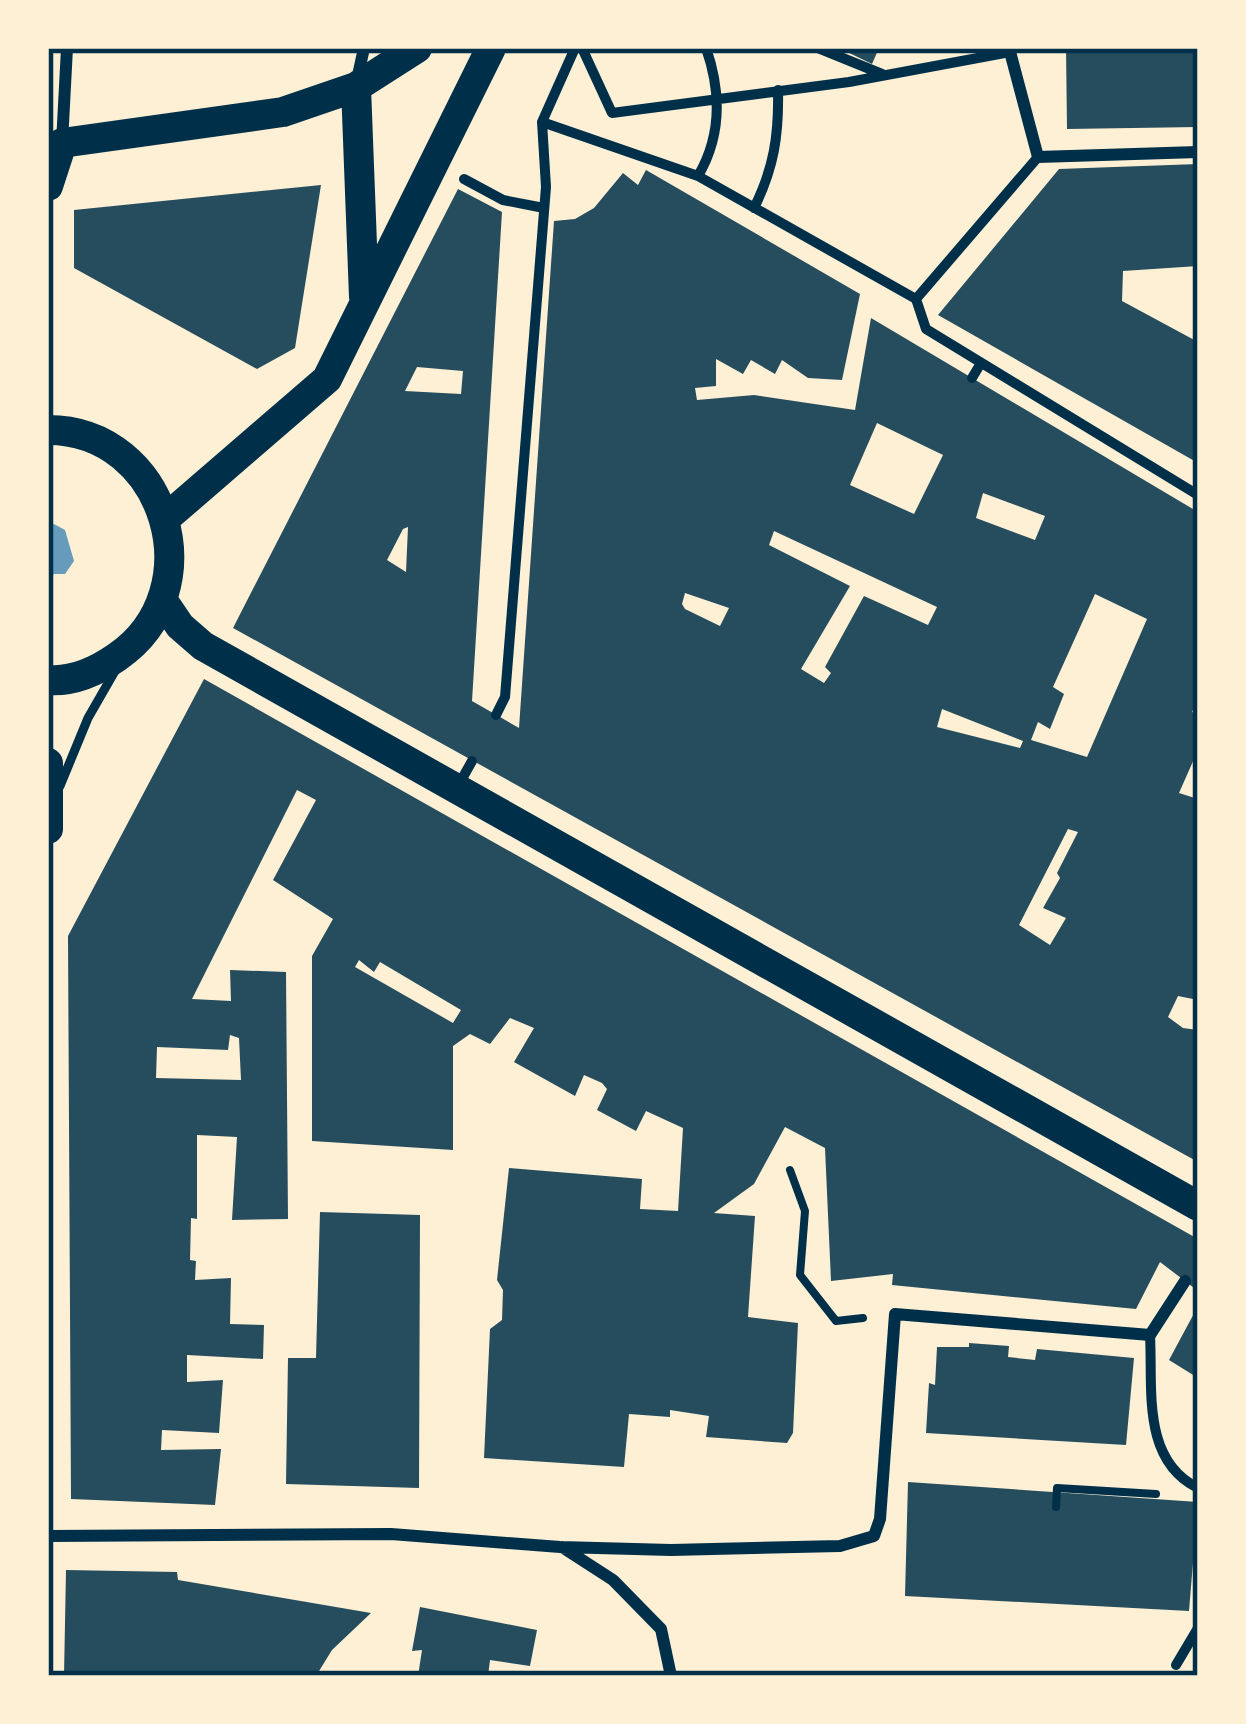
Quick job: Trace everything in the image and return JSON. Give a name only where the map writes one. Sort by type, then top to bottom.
[{"type":"main road","points":[[48,186],[62,143],[283,112],[356,87],[417,48]]},
{"type":"main road","points":[[166,518],[327,379],[491,48]]},
{"type":"main road","points":[[356,87],[365,303]]},
{"type":"main road","points":[[48,430],[88,436],[137,468],[155,492],[171,546],[163,601],[131,648],[98,670],[48,680]]},
{"type":"main road","points":[[163,601],[202,646],[1198,1206]]},
{"type":"main road","points":[[48,763],[49,816]]},
{"type":"street","points":[[62,143],[67,48]]},
{"type":"street","points":[[356,87],[364,48]]},
{"type":"street","points":[[579,48],[612,113],[885,75],[1009,50],[1038,157]]},
{"type":"street","points":[[496,715],[505,698],[542,309],[542,122],[579,48]]},
{"type":"street","points":[[698,176],[718,122],[706,48]]},
{"type":"street","points":[[818,48],[885,75]]},
{"type":"street","points":[[754,208],[771,174],[777,147],[778,90]]},
{"type":"street","points":[[542,122],[698,176],[916,299],[926,329],[1198,496]]},
{"type":"street","points":[[916,299],[1038,157],[1198,152]]},
{"type":"street","points":[[464,179],[502,200],[544,213]]},
{"type":"street","points":[[972,378],[981,363]]},
{"type":"street","points":[[457,789],[472,760]]},
{"type":"street","points":[[1185,1281],[1150,1335],[1155,1443],[1174,1470],[1198,1488]]},
{"type":"street","points":[[48,1536],[391,1534],[560,1547],[692,1550],[862,1542],[874,1536],[880,1519],[895,1314],[1150,1335]]},
{"type":"street","points":[[560,1547],[613,1580],[661,1629],[671,1676]]},
{"type":"street","points":[[1176,1665],[1198,1628]]},
{"type":"lane","points":[[49,816],[88,718],[131,648]]},
{"type":"path","points":[[790,1170],[805,1211],[800,1275],[836,1321],[895,1314]]},
{"type":"path","points":[[1055,1507],[1057,1488],[1173,1496],[1174,1470]]},
{"type":"water","points":[[54,524],[65,530],[74,561],[65,574],[48,579],[48,527]]},
{"type":"building","points":[[839,48],[879,48],[872,64]]},
{"type":"building","points":[[1066,48],[1198,48],[1198,127],[1067,129]]},
{"type":"building","points":[[1198,164],[1198,266],[1123,271],[1122,301],[1198,342],[1198,463],[938,315],[1059,169]]},
{"type":"building","points":[[646,170],[860,294],[842,380],[808,378],[782,360],[775,374],[751,360],[743,374],[716,359],[716,386],[695,388],[697,400],[754,395],[855,410],[871,318],[1198,512],[1198,700],[1192,712],[1198,714],[1198,750],[1179,793],[1198,799],[1198,1000],[1178,996],[1168,1017],[1183,1028],[1198,1030],[1198,1162],[233,628],[458,189],[502,212],[472,701],[519,728],[554,221],[575,219],[594,208],[623,173],[638,185]],"holes":[[[417,367],[463,371],[461,394],[405,391]],[[877,423],[943,455],[914,514],[850,485]],[[983,493],[1045,516],[1035,540],[976,518]],[[408,527],[406,572],[387,560],[403,529]],[[774,531],[937,607],[928,625],[864,596],[825,667],[831,673],[824,683],[801,669],[850,586],[769,545]],[[685,593],[729,608],[720,626],[685,609]],[[1095,594],[1147,619],[1087,757],[1031,740],[1038,722],[1050,729],[1064,694],[1053,687]],[[942,709],[1023,741],[1020,748],[937,727]],[[1068,829],[1078,832],[1043,908],[1066,918],[1050,945],[1019,925]]]},
{"type":"building","points":[[321,185],[295,348],[257,369],[74,268],[74,210]]},
{"type":"building","points":[[204,679],[1198,1239],[1198,1291],[1160,1262],[1136,1309],[892,1285],[893,1274],[831,1281],[825,1148],[785,1127],[754,1184],[714,1213],[755,1216],[748,1317],[798,1323],[793,1433],[787,1443],[706,1437],[709,1416],[670,1410],[670,1417],[629,1414],[624,1467],[484,1458],[490,1329],[502,1320],[503,1290],[497,1280],[509,1168],[642,1179],[640,1209],[678,1211],[683,1128],[646,1111],[636,1131],[597,1110],[607,1089],[602,1083],[584,1075],[575,1096],[514,1062],[534,1028],[510,1018],[490,1044],[470,1034],[453,1046],[453,1150],[312,1141],[312,956],[333,919],[273,880],[316,800],[297,790],[192,999],[231,1001],[230,970],[286,972],[288,1219],[232,1220],[237,1137],[197,1135],[197,1219],[191,1218],[190,1260],[196,1261],[195,1280],[231,1278],[230,1324],[264,1325],[263,1359],[187,1355],[187,1382],[223,1380],[219,1433],[162,1430],[161,1450],[221,1449],[215,1505],[71,1499],[68,936]],"holes":[[[359,960],[374,972],[380,962],[461,1010],[453,1023],[355,967]],[[230,1035],[239,1038],[241,1080],[156,1078],[157,1047],[228,1050]]]},
{"type":"building","points":[[320,1212],[420,1215],[419,1488],[286,1484],[288,1358],[316,1358]]},
{"type":"building","points":[[1198,1306],[1198,1378],[1169,1360]]},
{"type":"building","points":[[969,1343],[1009,1346],[1008,1357],[1035,1360],[1037,1349],[1134,1358],[1126,1445],[926,1433],[937,1347],[969,1347]]},
{"type":"building","points":[[908,1482],[1198,1502],[1189,1611],[905,1596]]},
{"type":"building","points":[[66,1570],[177,1572],[178,1580],[371,1613],[332,1650],[316,1676],[64,1676]]},
{"type":"building","points":[[420,1607],[537,1630],[530,1666],[490,1660],[488,1676],[418,1676],[422,1650],[412,1651]]}]
